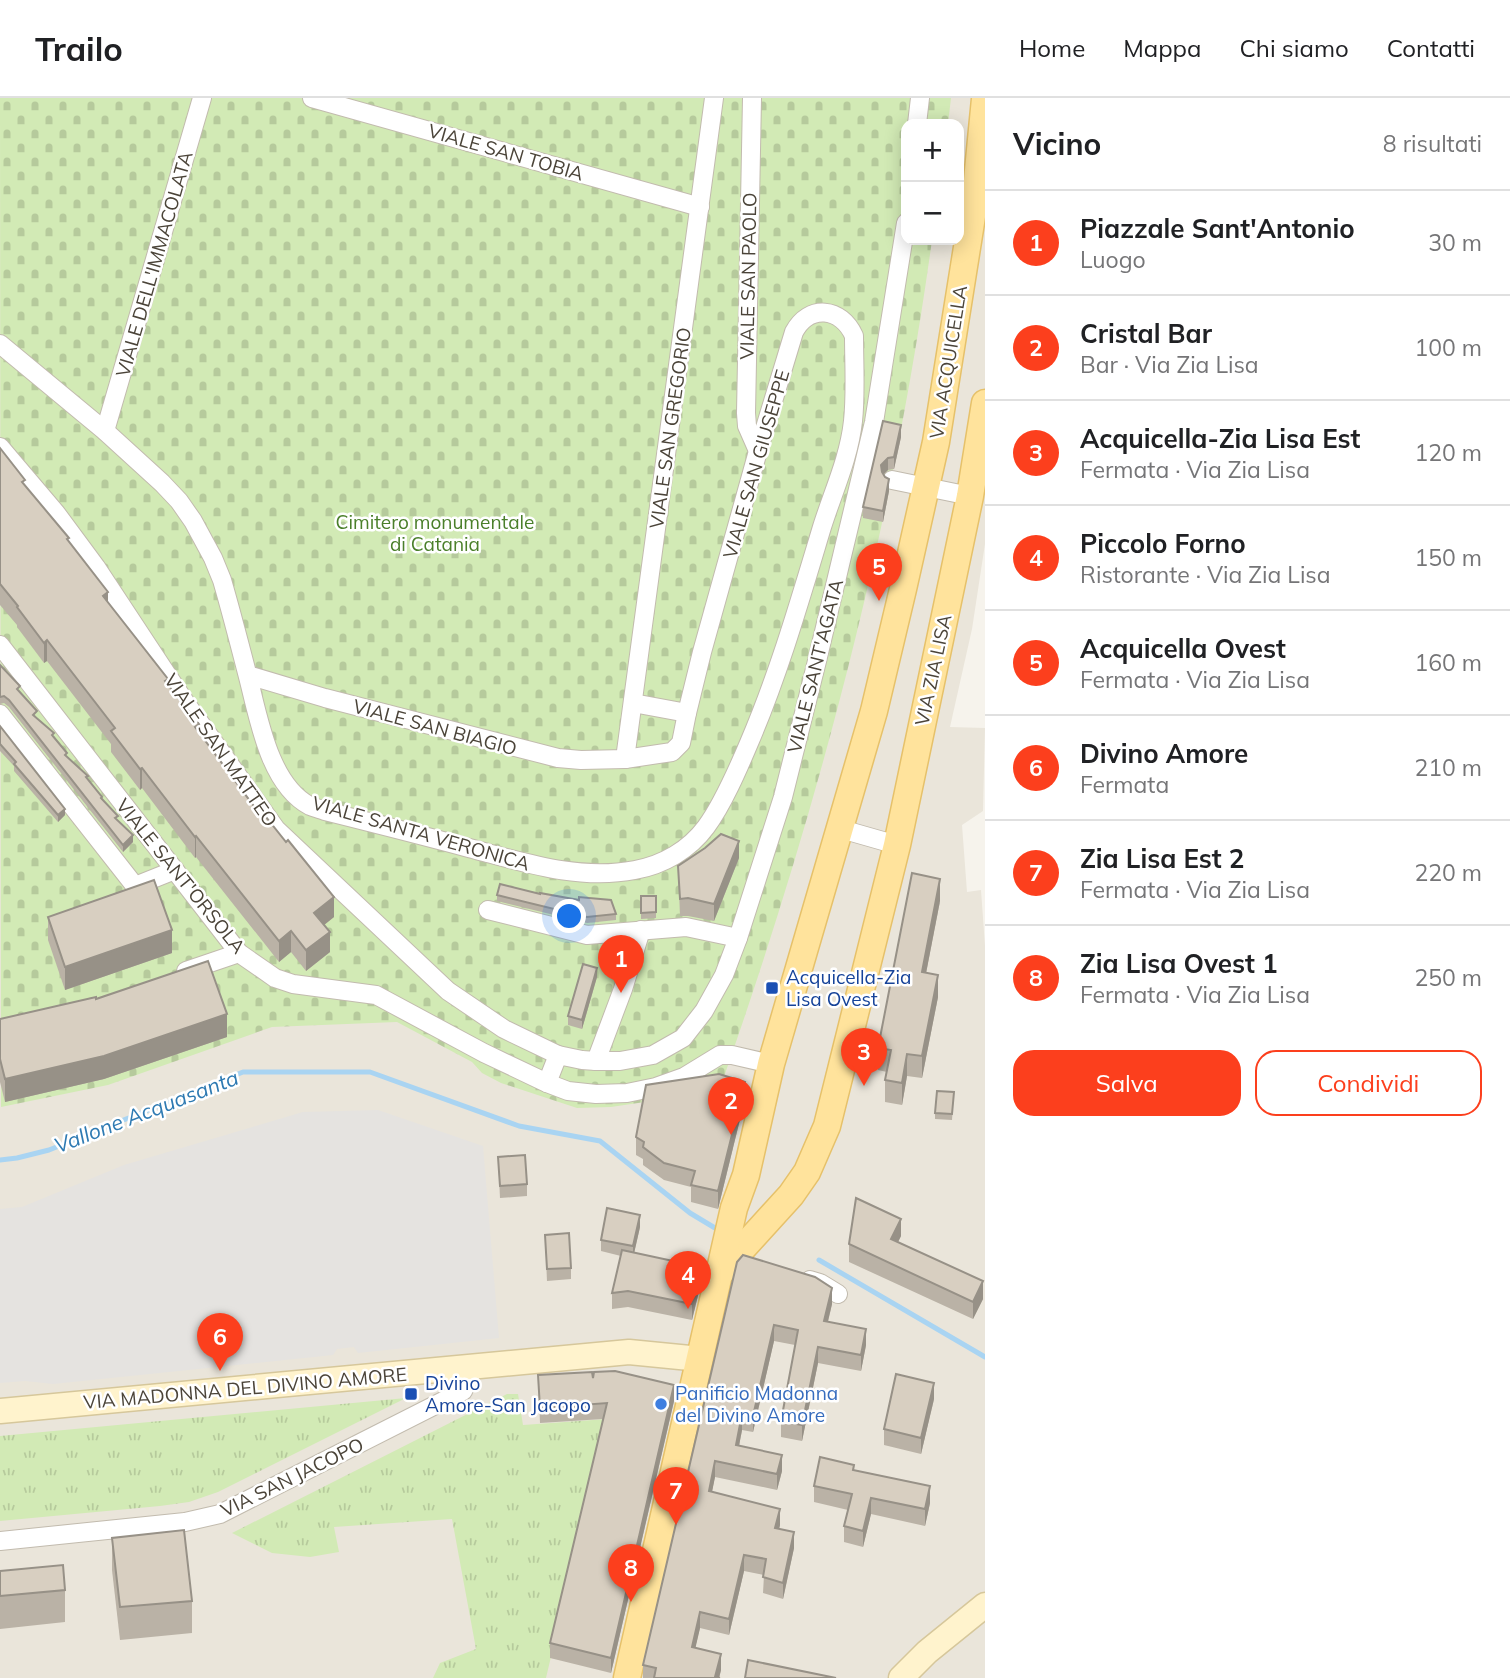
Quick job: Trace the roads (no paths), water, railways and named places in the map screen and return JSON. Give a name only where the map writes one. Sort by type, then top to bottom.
[{"type":"main road","name":"VIA ACQUICELLA","points":[[925,487],[936,442],[976,191],[985,99]]},
{"type":"main road","points":[[970,496],[985,403]]},
{"type":"main road","name":"VIA ZIA LISA","points":[[735,1263],[734,1208],[746,1175],[771,1063],[874,711],[925,487]]},
{"type":"main road","name":"VIA ZIA LISA","points":[[627,1678],[700,1359],[735,1263],[807,1172],[827,1126],[897,845],[970,496]]},
{"type":"main road","points":[[746,1175],[755,1192],[776,1198],[790,1195]]},
{"type":"main road","name":"VIA MADONNA DEL DIVINO AMORE","points":[[0,1411],[629,1352],[700,1359]]},
{"type":"main road","points":[[901,1678],[985,1605]]},
{"type":"street","name":"VIALE DELL'IMMACOLATA","points":[[105,431],[202,98]]},
{"type":"street","name":"VIALE SAN TOBIA","points":[[313,98],[700,207]]},
{"type":"street","name":"VIALE SAN GREGORIO","points":[[625,759],[714,98]]},
{"type":"street","name":"VIALE SAN PAOLO","points":[[752,98],[746,414],[747,426],[758,451]]},
{"type":"street","points":[[918,119],[920,98]]},
{"type":"street","name":"VIALE SANT'AGATA","points":[[596,1061],[620,1061],[653,1055],[683,1038],[711,999],[738,939],[783,797],[866,474],[902,245]]},
{"type":"street","name":"VIALE SAN GIUSEPPE","points":[[625,759],[672,752],[681,743],[758,451],[793,332],[805,317],[814,314],[834,315],[842,319],[854,336],[853,421],[843,469]]},
{"type":"street","name":"VIALE SANTA VERONICA","points":[[0,344],[105,431],[179,501],[214,558],[259,722],[275,764],[289,786],[310,806],[561,871],[601,874],[656,865],[684,849],[705,828],[740,763],[774,680],[843,469]]},
{"type":"street","name":"VIALE SAN MATTEO","points":[[0,447],[56,513],[96,568],[185,702],[275,829],[323,871],[448,991],[504,1029],[558,1055],[596,1061]]},
{"type":"street","points":[[843,469],[866,474]]},
{"type":"street","points":[[892,480],[970,496]]},
{"type":"street","name":"VIALE SANT'ORSOLA","points":[[0,645],[239,953],[275,978],[293,984],[376,995],[484,1053],[568,1091],[626,1093],[656,1087],[684,1077],[720,1055],[771,1063]]},
{"type":"street","name":"VIALE SAN BIAGIO","points":[[248,676],[534,753],[581,760],[625,759]]},
{"type":"street","points":[[633,702],[687,713]]},
{"type":"street","points":[[0,714],[135,886],[175,870]]},
{"type":"street","points":[[841,829],[897,845]]},
{"type":"street","points":[[488,910],[587,935],[686,927],[738,939]]},
{"type":"street","points":[[596,1061],[623,989],[641,930]]},
{"type":"street","points":[[176,974],[239,953]]},
{"type":"street","points":[[547,1083],[558,1055]]},
{"type":"street","points":[[796,1275],[820,1283],[838,1294]]},
{"type":"street","name":"VIA SAN JACOPO","points":[[0,1541],[185,1522],[220,1514],[463,1391],[474,1367]]},
{"type":"waterway","name":"Vallone Acquasanta","points":[[0,1160],[49,1150],[243,1072],[370,1072],[519,1126],[600,1141],[690,1213],[715,1228]]},
{"type":"waterway","points":[[819,1260],[985,1357]]},
{"type":"place","name":"Acquicella Ovest","points":[[879,601]]},
{"type":"place","name":"Acquicella-Zia Lisa Ovest","points":[[772,988]]},
{"type":"place","name":"Piazzale Sant'Antonio","points":[[621,993]]},
{"type":"place","name":"Acquicella-Zia Lisa Est","points":[[864,1086]]},
{"type":"place","name":"Cristal Bar","points":[[731,1135]]},
{"type":"place","name":"Piccolo Forno","points":[[688,1309]]},
{"type":"place","name":"Divino Amore","points":[[220,1371]]},
{"type":"place","name":"Divino Amore-San Jacopo","points":[[411,1394]]},
{"type":"place","name":"Panificio Madonna del Divino Amore","points":[[661,1404]]},
{"type":"place","name":"Zia Lisa Est 2","points":[[676,1525]]},
{"type":"place","name":"Zia Lisa Ovest 1","points":[[631,1602]]},
{"type":"park label","name":"Cimitero monumentale di Catania","points":[[435,533]]}]
